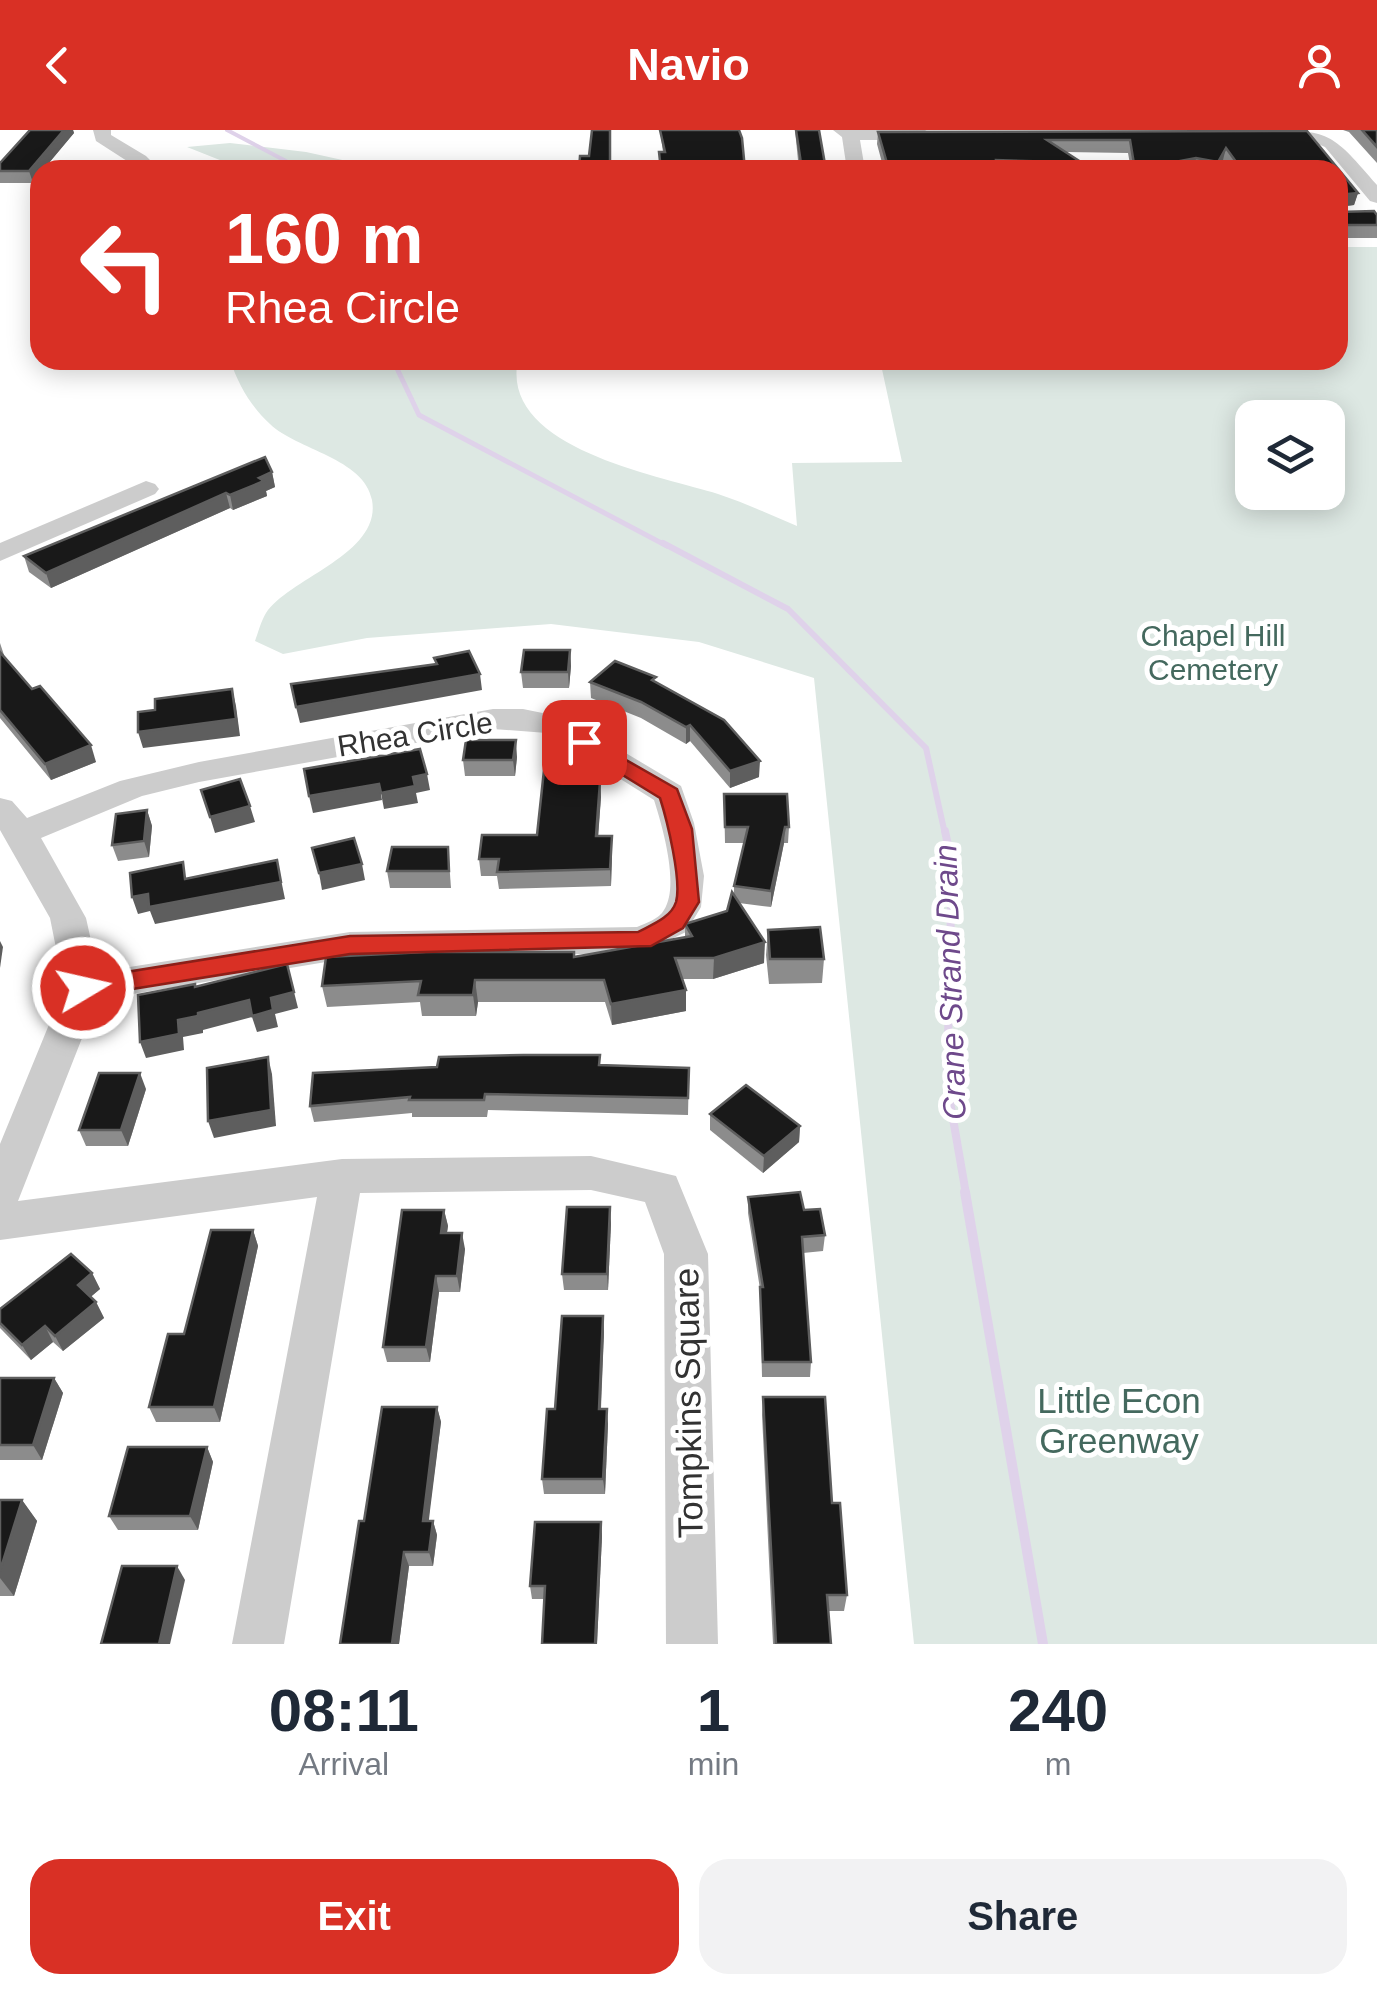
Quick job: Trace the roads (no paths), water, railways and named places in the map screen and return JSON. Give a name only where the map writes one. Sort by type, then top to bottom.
[{"type":"street","points":[[102,130],[102,137],[114,148],[143,160]]},
{"type":"street","points":[[853,160],[846,132],[946,134]]},
{"type":"street","points":[[1253,133],[1322,138],[1345,160]]},
{"type":"street","points":[[1348,164],[1377,197]]},
{"type":"street","points":[[0,553],[146,489]]},
{"type":"street","name":"Rhea Circle","points":[[10,821],[199,772],[493,718],[523,718],[556,726],[669,794],[681,829],[688,902],[675,922],[642,940],[350,945],[83,988]]},
{"type":"street","points":[[0,1195],[83,988],[68,918],[10,821]]},
{"type":"street","name":"Tompkins Square","points":[[0,1222],[342,1176],[591,1174],[662,1188],[686,1254],[692,1644]]},
{"type":"street","points":[[258,1644],[342,1176]]},
{"type":"waterway","name":"Crane Strand Drain","points":[[227,130],[284,160]]},
{"type":"waterway","name":"Crane Strand Drain","points":[[398,370],[419,415],[667,546]]},
{"type":"waterway","name":"Crane Strand Drain","points":[[663,543],[788,609],[926,748],[945,834]]},
{"type":"waterway","name":"Crane Strand Drain","points":[[945,831],[952,864],[947,1084],[966,1194]]},
{"type":"waterway","name":"Crane Strand Drain","points":[[965,1192],[1043,1644]]},
{"type":"park label","name":"Chapel Hill Cemetery","points":[[1213,652]]},
{"type":"park label","name":"Little Econ Greenway","points":[[1119,1420]]}]
